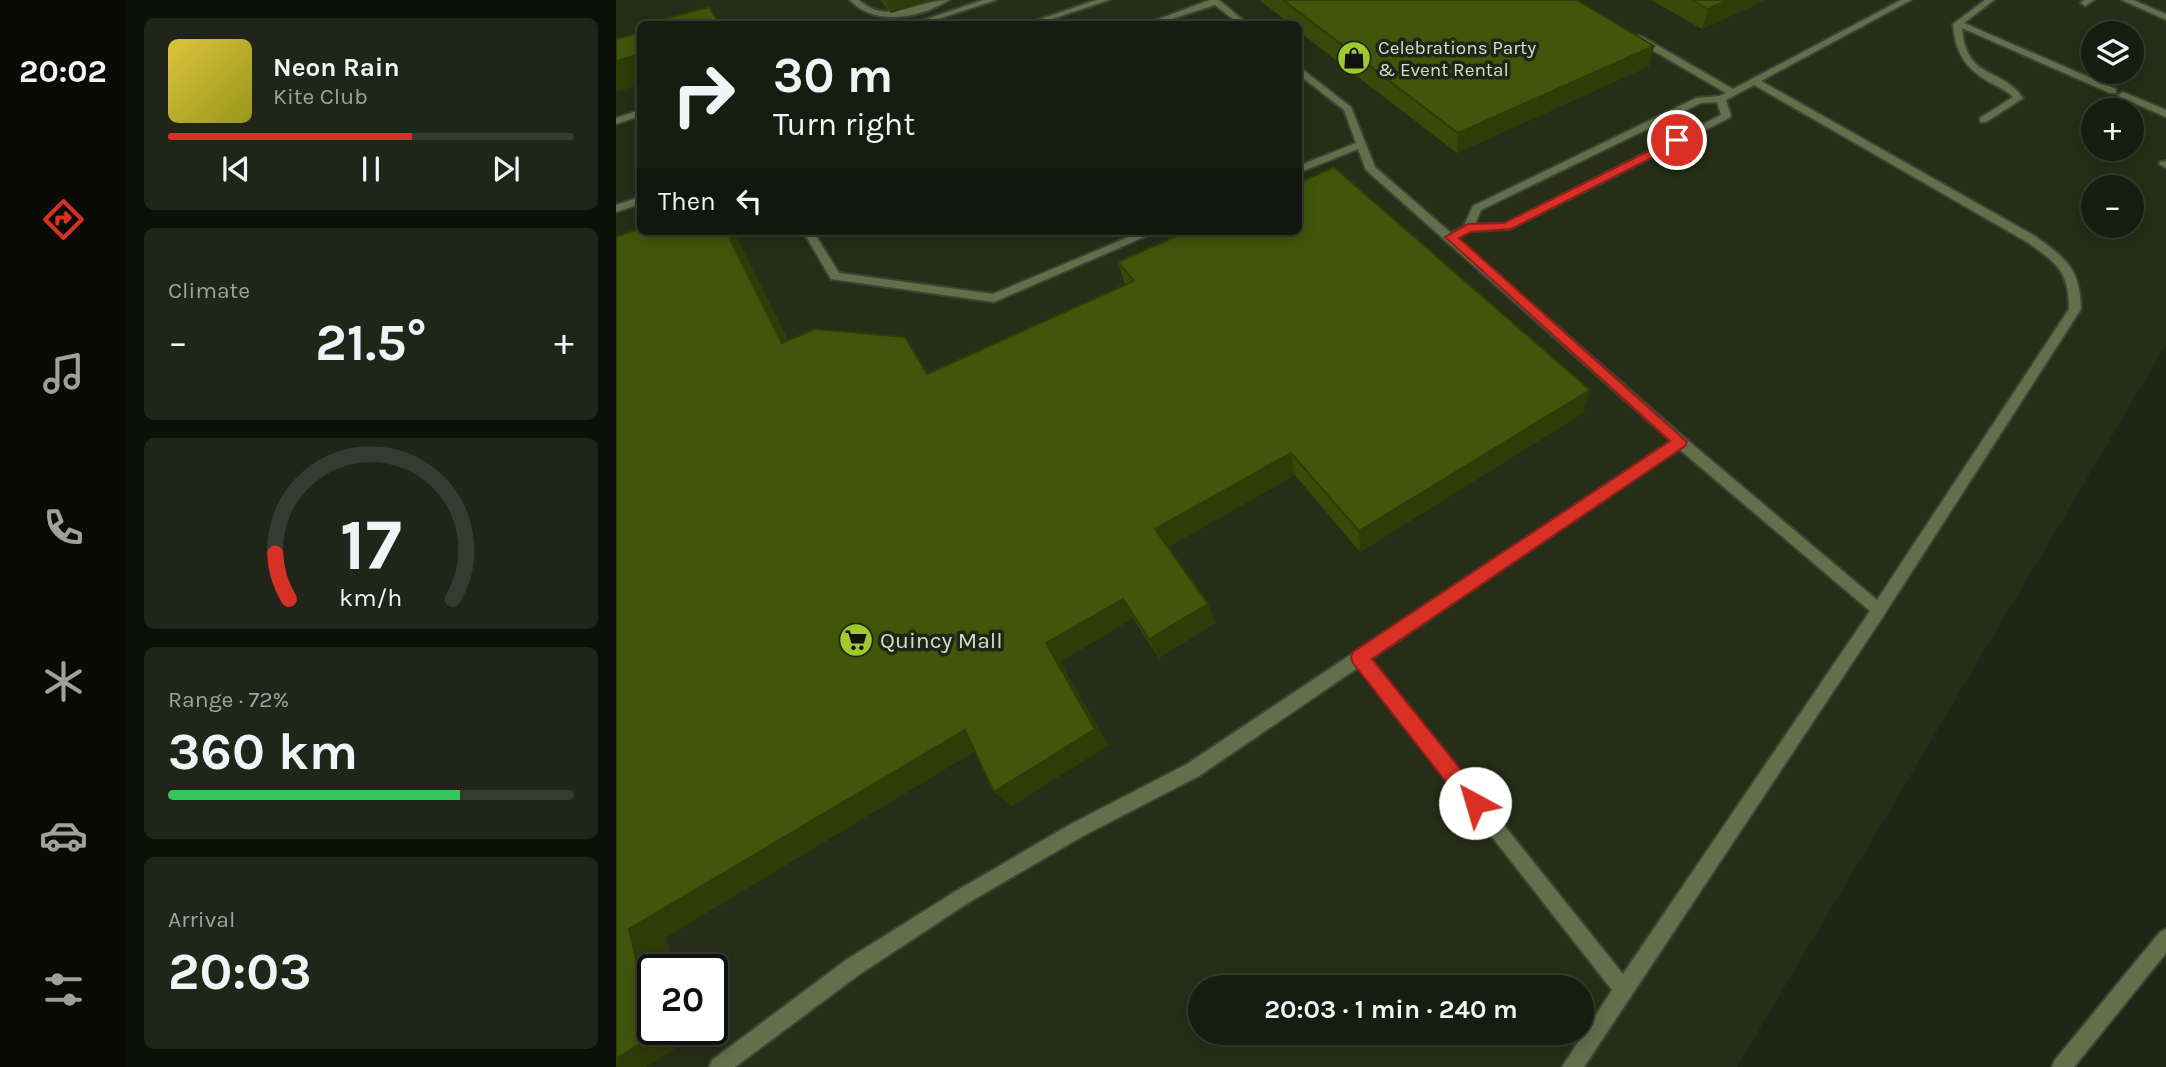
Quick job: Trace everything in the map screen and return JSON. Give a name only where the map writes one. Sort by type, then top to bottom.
[{"type":"street","points":[[854,0],[864,10],[883,16],[896,15],[945,0]]},
{"type":"street","points":[[926,21],[992,0]]},
{"type":"street","points":[[1039,21],[1105,0]]},
{"type":"street","points":[[1468,228],[1477,208],[1699,100],[1721,99],[1907,0]]},
{"type":"street","points":[[1957,24],[1990,0]]},
{"type":"street","points":[[2126,0],[2166,17]]},
{"type":"street","points":[[1158,21],[1215,1],[1240,21]]},
{"type":"street","points":[[1957,24],[1972,28],[2166,114]]},
{"type":"street","points":[[1957,24],[1958,45],[1964,60],[1984,76],[2014,91],[2018,98],[1983,120]]},
{"type":"street","points":[[1630,33],[1731,92]]},
{"type":"street","points":[[1302,72],[1348,109],[1370,168],[1680,442],[1879,610]]},
{"type":"street","points":[[1572,1067],[1879,610],[2075,309],[2076,287],[2067,265],[2031,239],[1754,81]]},
{"type":"street","points":[[1451,237],[1468,228],[1506,227],[1726,116],[1721,99]]},
{"type":"street","points":[[616,121],[637,114]]},
{"type":"street","points":[[1302,168],[1361,144]]},
{"type":"street","points":[[616,209],[637,201]]},
{"type":"street","points":[[810,235],[835,276],[994,298],[1144,235]]},
{"type":"street","points":[[719,1067],[853,967],[962,897],[1077,830],[1193,770],[1680,442]]},
{"type":"street","points":[[1360,657],[1624,990]]},
{"type":"street","points":[[2062,1067],[2166,938]]},
{"type":"shaded area","points":[[616,0],[2166,0],[2166,345],[1737,1067],[616,1067]]},
{"type":"building","points":[[1283,0],[1577,0],[1654,46],[1458,133]]},
{"type":"building","points":[[1692,0],[1728,0],[1708,9]]},
{"type":"building","points":[[709,7],[718,21],[657,21]]},
{"type":"building","points":[[637,33],[637,55],[616,61],[616,39]]},
{"type":"building","name":"Quincy Mall","points":[[1334,167],[1590,390],[1359,531],[1291,453],[1155,529],[1208,604],[1149,639],[1123,599],[1046,643],[1095,729],[994,792],[965,730],[629,929],[637,963],[638,1045],[616,1059],[616,237],[637,229],[637,235],[728,235],[782,343],[815,329],[905,337],[927,374],[1134,281],[1118,262],[1179,235],[1302,235],[1302,181]]},
{"type":"place","name":"Celebrations Party & Event Rental","points":[[1354,58]]},
{"type":"place","name":"Quincy Mall","points":[[856,640]]},
{"type":"route","points":[[1475,803],[1360,657],[1680,442],[1451,237],[1468,228],[1506,227],[1677,140]]}]
